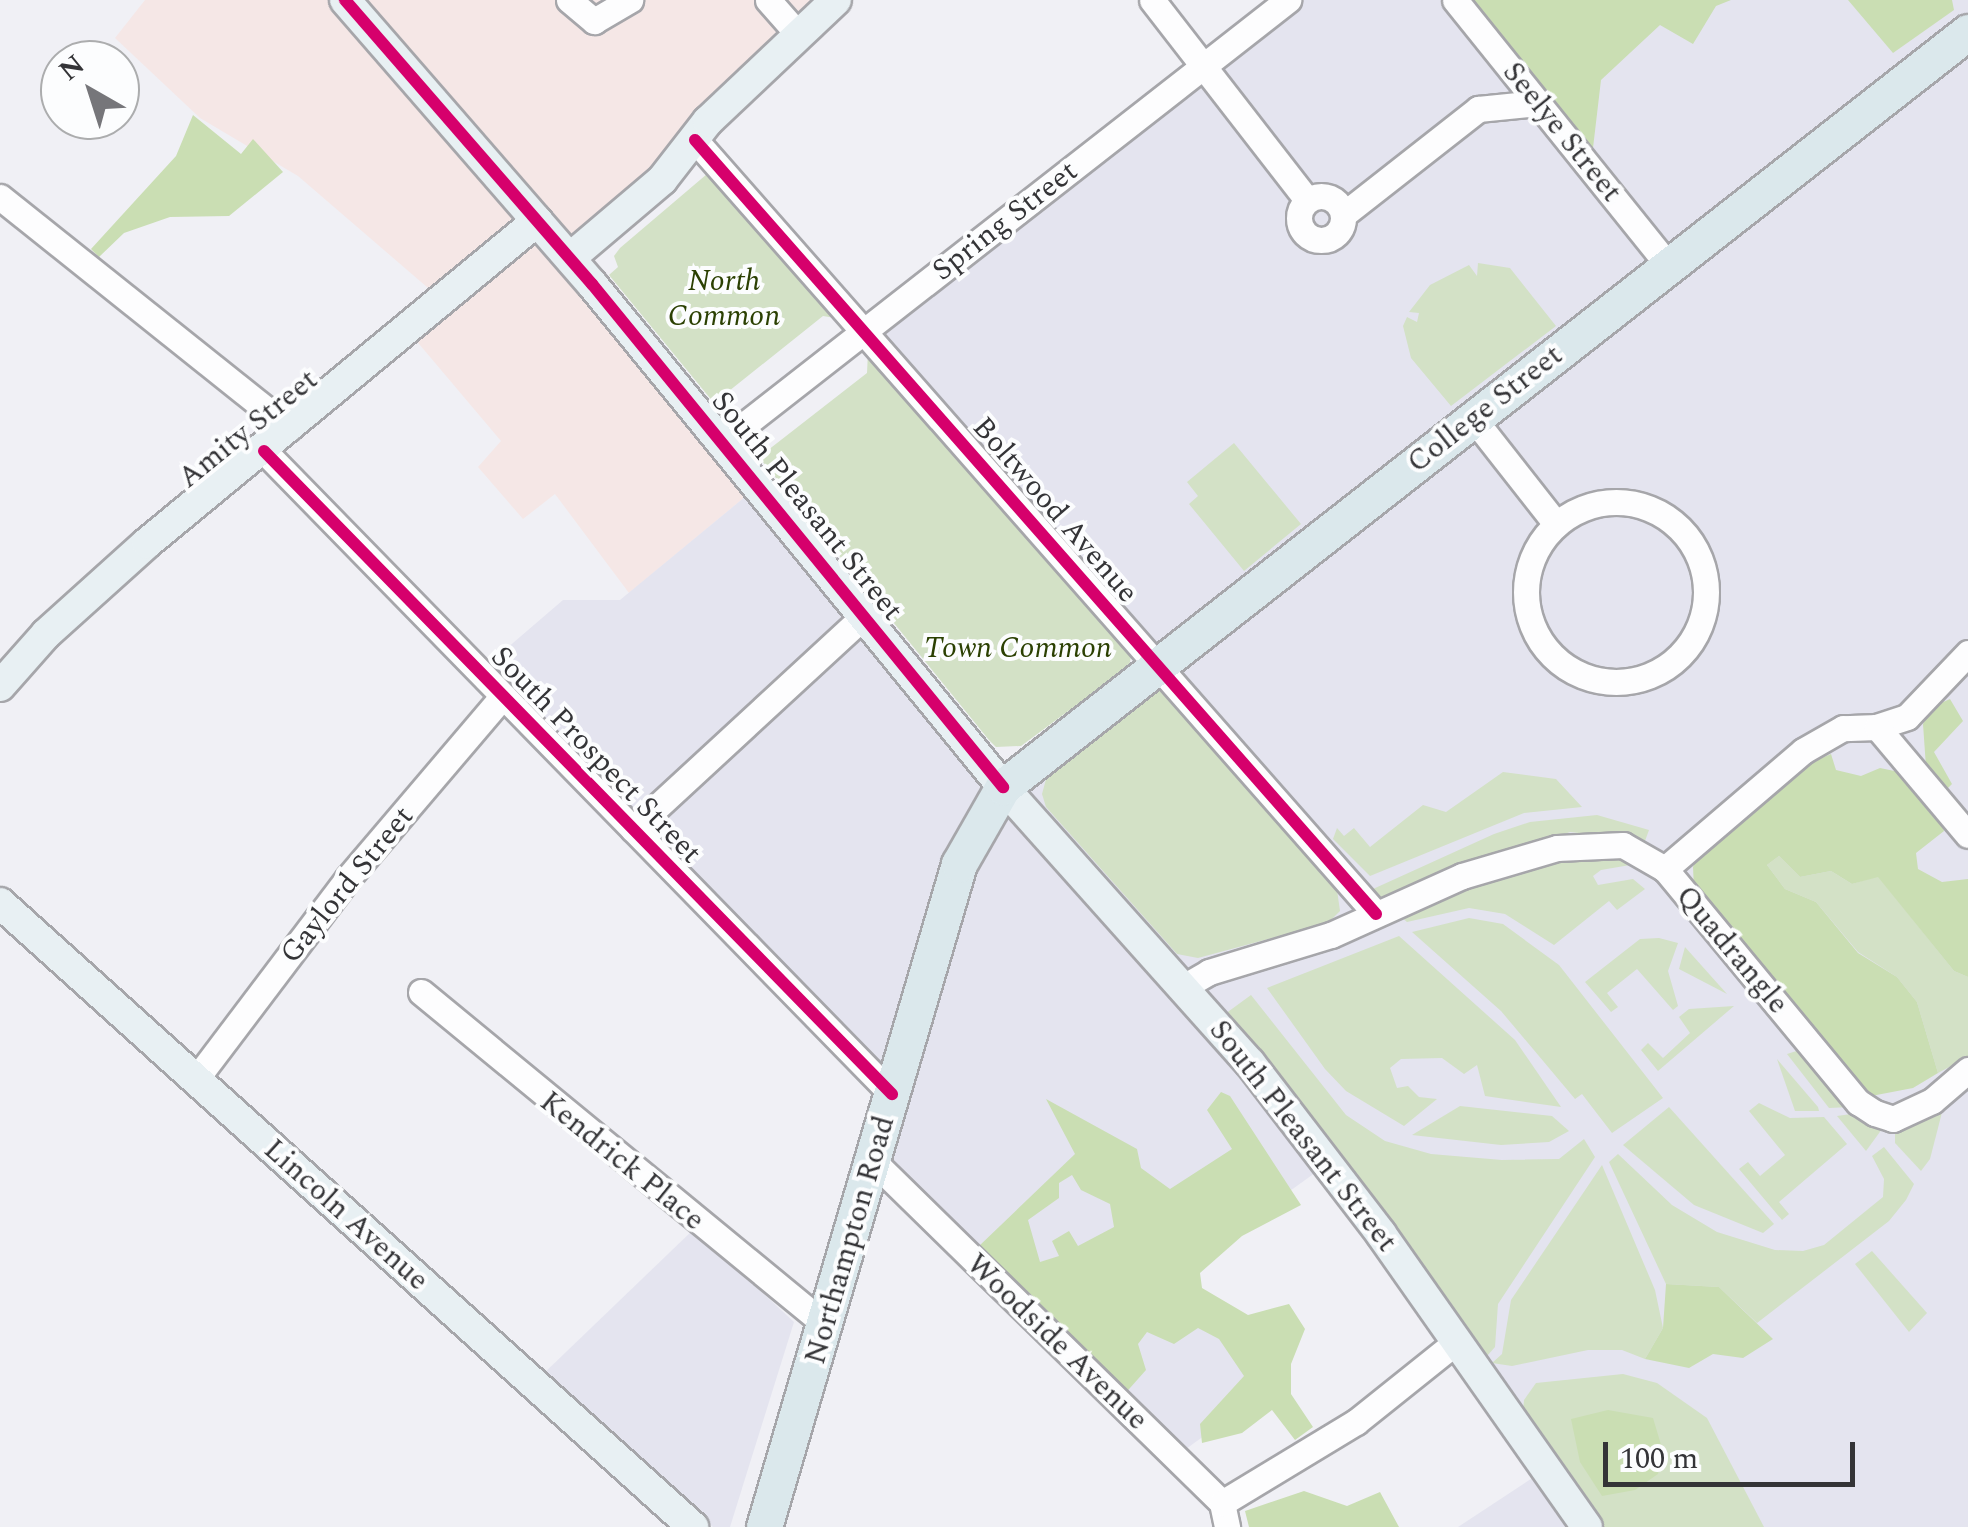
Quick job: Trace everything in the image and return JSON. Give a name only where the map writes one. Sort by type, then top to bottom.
[{"type":"highway","name":"College Street","points":[[1002,788],[1968,32]]},
{"type":"highway","name":"Northampton Road","points":[[764,1527],[876,1164],[892,1094],[963,852],[1002,788]]},
{"type":"main road","name":"South Pleasant Street","points":[[345,0],[570,258],[1002,788],[1185,986],[1381,1234],[1588,1527]]},
{"type":"main road","points":[[570,258],[662,180],[695,140],[836,0]]},
{"type":"main road","name":"Amity Street","points":[[0,686],[112,574],[537,220]]},
{"type":"main road","name":"Lincoln Avenue","points":[[0,902],[693,1527]]},
{"type":"street","points":[[569,0],[594,21],[630,0]]},
{"type":"street","points":[[768,0],[798,34]]},
{"type":"street","points":[[1152,0],[1305,197],[1325,198],[1343,215]]},
{"type":"street","name":"Spring Street","points":[[722,443],[1288,0]]},
{"type":"street","name":"Seelye Street","points":[[1455,0],[1668,265]]},
{"type":"street","points":[[1305,197],[1297,212],[1318,242],[1342,232],[1343,215],[1483,106],[1538,103]]},
{"type":"street","name":"Boltwood Avenue","points":[[695,140],[1376,914]]},
{"type":"street","points":[[0,198],[290,428]]},
{"type":"street","points":[[1474,418],[1556,524]]},
{"type":"street","name":"South Prospect Street","points":[[264,450],[892,1094]]},
{"type":"street","points":[[1628,502],[1653,508],[1684,532],[1703,565],[1707,590],[1694,640],[1677,660],[1643,678],[1604,682],[1557,661],[1529,618],[1526,593],[1529,567],[1556,524],[1590,506],[1628,502]]},
{"type":"street","points":[[633,829],[864,615]]},
{"type":"street","name":"Quadrangle","points":[[1968,653],[1907,716],[1877,727],[1843,728],[1804,751],[1665,869],[1858,1102],[1893,1119],[1932,1102],[1968,1070]]},
{"type":"street","name":"Gaylord Street","points":[[196,1079],[348,878],[502,696]]},
{"type":"street","points":[[1877,727],[1968,835]]},
{"type":"street","points":[[1185,986],[1376,914],[1462,876],[1557,848],[1624,845],[1665,869]]},
{"type":"street","name":"Kendrick Place","points":[[421,992],[826,1326]]},
{"type":"street","name":"Woodside Avenue","points":[[876,1164],[1224,1515]]},
{"type":"street","points":[[1224,1515],[1356,1422],[1456,1342]]},
{"type":"shaded area","points":[[145,0],[836,0],[570,258],[757,487],[629,593],[555,494],[523,519],[478,467],[501,441],[414,338],[442,300],[298,176],[200,118],[140,62],[140,40],[115,38]]},
{"type":"shaded area","points":[[1288,0],[1455,0],[1508,66],[1578,69],[1664,0],[1968,0],[1968,1527],[1458,1527],[1546,1469],[1326,1165],[1177,1272],[1270,1388],[1175,1457],[876,1164],[892,1094],[479,672],[563,600],[620,600],[757,487],[1002,787],[1156,664],[865,330]]},
{"type":"shaded area","points":[[694,1229],[794,1322],[730,1527],[713,1527],[540,1377]]},
{"type":"green space","points":[[1473,0],[1731,0],[1716,6],[1693,44],[1660,25],[1601,80],[1593,148]]},
{"type":"green space","points":[[1848,0],[1952,0],[1954,10],[1893,53]]},
{"type":"green space","points":[[193,115],[241,154],[253,139],[283,172],[229,216],[170,217],[124,233],[99,257],[91,249],[176,156]]},
{"type":"green space","name":"North Common","points":[[707,174],[719,179],[841,319],[823,316],[714,403],[609,275],[618,267],[614,256],[620,248]]},
{"type":"green space","points":[[1478,263],[1510,268],[1556,326],[1451,406],[1411,358],[1403,326],[1407,317],[1417,322],[1419,313],[1409,312],[1430,285],[1469,265],[1477,276]]},
{"type":"green space","name":"Town Common","points":[[868,352],[1131,657],[1129,666],[1021,746],[996,747],[989,740],[759,457],[867,373]]},
{"type":"green space","points":[[1234,443],[1301,524],[1244,571],[1189,504],[1198,496],[1187,482]]},
{"type":"green space","name":"Town Common","points":[[1156,685],[1337,890],[1340,911],[1328,923],[1198,958],[1177,954],[1046,807],[1042,794],[1049,768]]},
{"type":"green space","points":[[1950,699],[1963,721],[1934,752],[1952,784],[1933,803],[1944,831],[1916,853],[1918,869],[1942,882],[1968,879],[1968,977],[1954,971],[1878,877],[1852,884],[1831,871],[1800,877],[1779,856],[1767,865],[1785,889],[1816,902],[1858,953],[1897,977],[1917,1002],[1938,1073],[1913,1088],[1866,1097],[1694,889],[1693,867],[1701,849],[1790,781],[1796,769],[1831,754],[1836,770],[1861,776],[1880,768],[1904,773],[1926,767],[1923,724],[1934,706]]},
{"type":"green space","points":[[1503,772],[1556,779],[1582,807],[1524,813],[1370,876],[1333,839],[1337,828],[1344,836],[1354,828],[1370,847],[1423,805],[1446,812]]},
{"type":"green space","points":[[1597,815],[1649,830],[1645,841],[1570,832],[1382,898],[1373,889],[1494,834],[1530,822]]},
{"type":"green space","points":[[1627,855],[1636,864],[1601,870],[1593,876],[1598,885],[1633,879],[1645,889],[1617,910],[1609,901],[1554,945],[1505,914],[1469,908],[1407,922],[1399,915],[1537,859]]},
{"type":"green space","points":[[1779,856],[1800,877],[1831,871],[1852,884],[1878,876],[1954,971],[1968,977],[1968,1057],[1938,1073],[1917,1002],[1897,977],[1858,952],[1816,902],[1785,889],[1767,865]]},
{"type":"green space","points":[[1469,918],[1503,924],[1559,965],[1663,1098],[1612,1133],[1582,1094],[1575,1099],[1501,1011],[1412,932]]},
{"type":"green space","points":[[1399,936],[1515,1040],[1561,1107],[1485,1096],[1477,1065],[1464,1074],[1442,1058],[1401,1059],[1390,1068],[1397,1088],[1408,1086],[1419,1097],[1437,1099],[1404,1126],[1346,1091],[1325,1069],[1267,988]]},
{"type":"green space","points":[[1640,939],[1678,943],[1668,971],[1678,1006],[1673,1010],[1637,969],[1607,993],[1618,1007],[1611,1012],[1585,982]]},
{"type":"green space","points":[[1685,947],[1727,994],[1679,969]]},
{"type":"green space","points":[[1251,995],[1346,1115],[1385,1141],[1431,1154],[1502,1160],[1559,1159],[1584,1139],[1595,1157],[1498,1304],[1495,1347],[1487,1356],[1225,1014]]},
{"type":"green space","points":[[1734,1006],[1658,1071],[1641,1050],[1648,1043],[1663,1058],[1690,1033],[1679,1017],[1689,1009]]},
{"type":"green space","points":[[1806,1048],[1850,1107],[1829,1108],[1787,1054]]},
{"type":"green space","points":[[1777,1059],[1818,1107],[1819,1111],[1795,1111]]},
{"type":"green space","points":[[1221,1092],[1230,1096],[1301,1205],[1242,1236],[1200,1273],[1202,1288],[1248,1315],[1289,1304],[1305,1329],[1291,1364],[1291,1394],[1313,1427],[1295,1440],[1272,1410],[1242,1433],[1202,1443],[1200,1424],[1244,1376],[1219,1339],[1198,1328],[1174,1344],[1147,1332],[1138,1344],[1146,1370],[1122,1397],[978,1247],[1075,1154],[1046,1099],[1137,1149],[1141,1168],[1170,1189],[1232,1149],[1207,1110]],"holes":[[[1072,1175],[1081,1190],[1110,1204],[1114,1227],[1078,1246],[1069,1231],[1052,1241],[1059,1256],[1040,1262],[1028,1220],[1059,1198],[1059,1183]]]},
{"type":"green space","points":[[1947,1093],[1930,1159],[1921,1171],[1895,1143],[1895,1122]]},
{"type":"green space","points":[[1759,1103],[1790,1118],[1824,1117],[1847,1144],[1779,1202],[1789,1214],[1782,1220],[1739,1169],[1748,1162],[1760,1176],[1785,1155],[1749,1111]]},
{"type":"green space","points":[[1460,1106],[1552,1116],[1569,1131],[1549,1142],[1501,1145],[1412,1135]]},
{"type":"green space","points":[[1669,1107],[1774,1224],[1763,1233],[1694,1205],[1623,1145]]},
{"type":"green space","points":[[1858,1113],[1882,1129],[1866,1151],[1837,1116]]},
{"type":"green space","points":[[1884,1147],[1914,1184],[1906,1200],[1889,1221],[1757,1323],[1719,1287],[1666,1284],[1609,1162],[1618,1154],[1672,1205],[1717,1232],[1775,1250],[1803,1251],[1824,1245],[1883,1197],[1884,1179],[1872,1156]]},
{"type":"green space","points":[[1602,1165],[1655,1290],[1663,1328],[1645,1359],[1622,1350],[1588,1350],[1512,1366],[1492,1363],[1502,1354],[1511,1300]]},
{"type":"green space","points":[[1872,1251],[1927,1313],[1909,1332],[1855,1264]]},
{"type":"green space","points":[[1666,1284],[1719,1287],[1773,1339],[1743,1358],[1713,1354],[1689,1368],[1645,1359],[1663,1328]]},
{"type":"green space","points":[[1623,1374],[1657,1383],[1707,1418],[1764,1527],[1604,1527],[1523,1411],[1524,1400],[1536,1383]]},
{"type":"green space","points":[[1608,1410],[1653,1418],[1662,1448],[1658,1474],[1635,1490],[1602,1496],[1580,1462],[1571,1419]]},
{"type":"green space","points":[[1304,1491],[1347,1506],[1380,1492],[1399,1527],[1249,1527],[1245,1511]]},
{"type":"cycle path","points":[[345,0],[592,284],[1003,787]]},
{"type":"cycle path","points":[[695,140],[1376,914]]},
{"type":"cycle path","points":[[264,451],[892,1094]]}]
